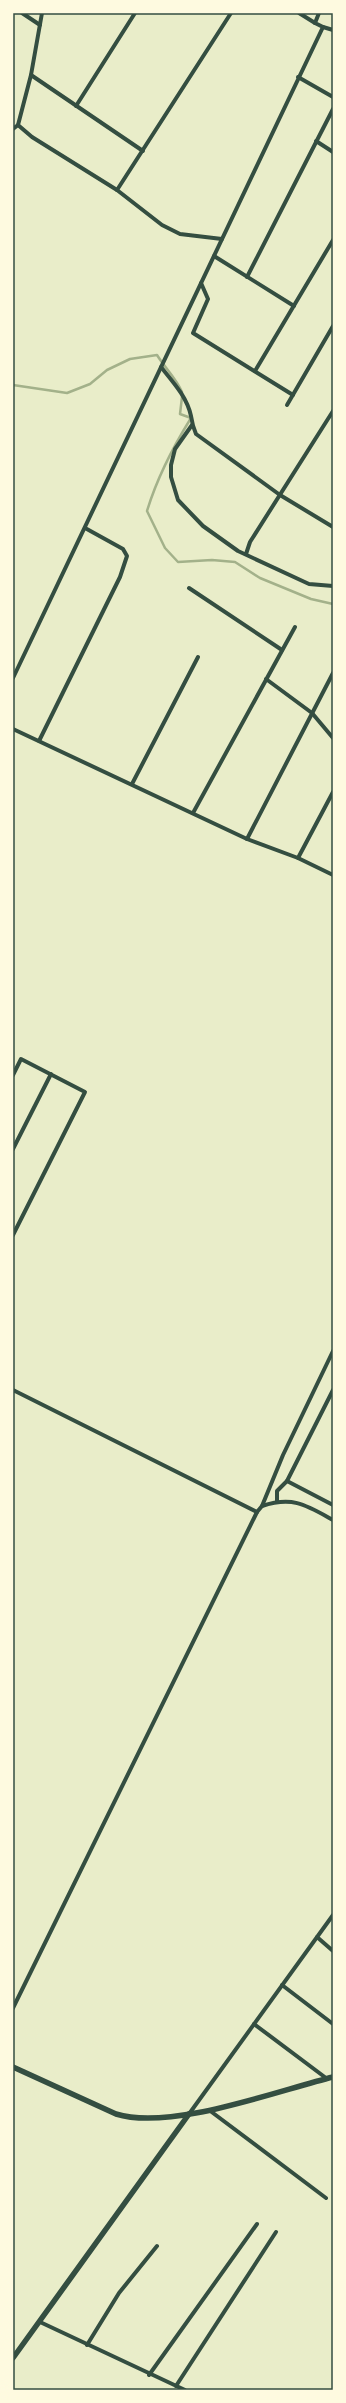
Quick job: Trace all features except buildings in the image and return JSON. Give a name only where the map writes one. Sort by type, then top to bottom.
[{"type":"street","points":[[22,13],[40,25]]},
{"type":"street","points":[[13,129],[18,125],[31,75],[42,13]]},
{"type":"street","points":[[76,106],[134,13]]},
{"type":"street","points":[[117,190],[231,13]]},
{"type":"street","points":[[299,13],[314,23],[333,30]]},
{"type":"street","points":[[314,23],[320,13]]},
{"type":"street","points":[[13,678],[298,76],[323,27]]},
{"type":"street","points":[[31,75],[143,151]]},
{"type":"street","points":[[298,76],[333,97]]},
{"type":"street","points":[[247,277],[333,109]]},
{"type":"street","points":[[18,125],[32,137],[117,190],[162,225],[180,234],[222,239]]},
{"type":"street","points":[[316,141],[333,152]]},
{"type":"street","points":[[255,371],[333,240]]},
{"type":"street","points":[[214,256],[294,306]]},
{"type":"street","points":[[201,283],[208,299],[193,333],[293,395]]},
{"type":"street","points":[[287,405],[333,326]]},
{"type":"street","points":[[161,367],[179,389],[191,415],[192,425],[196,434],[280,495],[333,527]]},
{"type":"street","points":[[246,554],[250,542],[333,411]]},
{"type":"street","points":[[192,425],[175,448],[171,465],[171,477],[178,500],[202,526],[246,554],[309,584],[333,586]]},
{"type":"street","points":[[39,741],[120,577],[127,556],[123,549],[85,528]]},
{"type":"street","points":[[189,588],[282,650]]},
{"type":"street","points":[[193,813],[295,627]]},
{"type":"street","points":[[132,784],[198,657]]},
{"type":"street","points":[[248,839],[333,673]]},
{"type":"street","points":[[266,679],[312,713],[333,738]]},
{"type":"street","points":[[13,728],[248,839],[298,858],[333,875]]},
{"type":"street","points":[[298,858],[333,792]]},
{"type":"street","points":[[13,1075],[21,1059],[85,1092],[13,1235]]},
{"type":"street","points":[[13,1149],[51,1074]]},
{"type":"street","points":[[13,2008],[257,1512],[262,1506],[283,1455],[333,1351]]},
{"type":"street","points":[[13,1390],[257,1512]]},
{"type":"street","points":[[277,1501],[278,1492],[287,1481],[333,1390]]},
{"type":"street","points":[[287,1481],[333,1506]]},
{"type":"street","points":[[271,1487],[278,1492]]},
{"type":"street","points":[[262,1506],[277,1501],[302,1504],[333,1520]]},
{"type":"street","points":[[13,2358],[333,1915]]},
{"type":"street","points":[[317,1937],[333,1951]]},
{"type":"street","points":[[282,1985],[333,2024]]},
{"type":"street","points":[[254,2024],[326,2078]]},
{"type":"street","points":[[13,2067],[129,2118],[148,2119],[209,2110],[333,2077]]},
{"type":"street","points":[[209,2110],[326,2198]]},
{"type":"street","points":[[149,2375],[257,2224]]},
{"type":"street","points":[[176,2386],[276,2232]]},
{"type":"street","points":[[87,2345],[119,2293],[157,2246]]},
{"type":"street","points":[[40,2322],[149,2375],[185,2390]]},
{"type":"waterway","points":[[13,385],[67,393],[90,384],[107,370],[130,359],[157,355],[177,382],[182,392]]},
{"type":"waterway","points":[[182,397],[180,414],[191,418],[166,463],[147,511],[165,548],[178,562],[212,560],[235,562],[260,578],[311,599],[333,604]]}]
